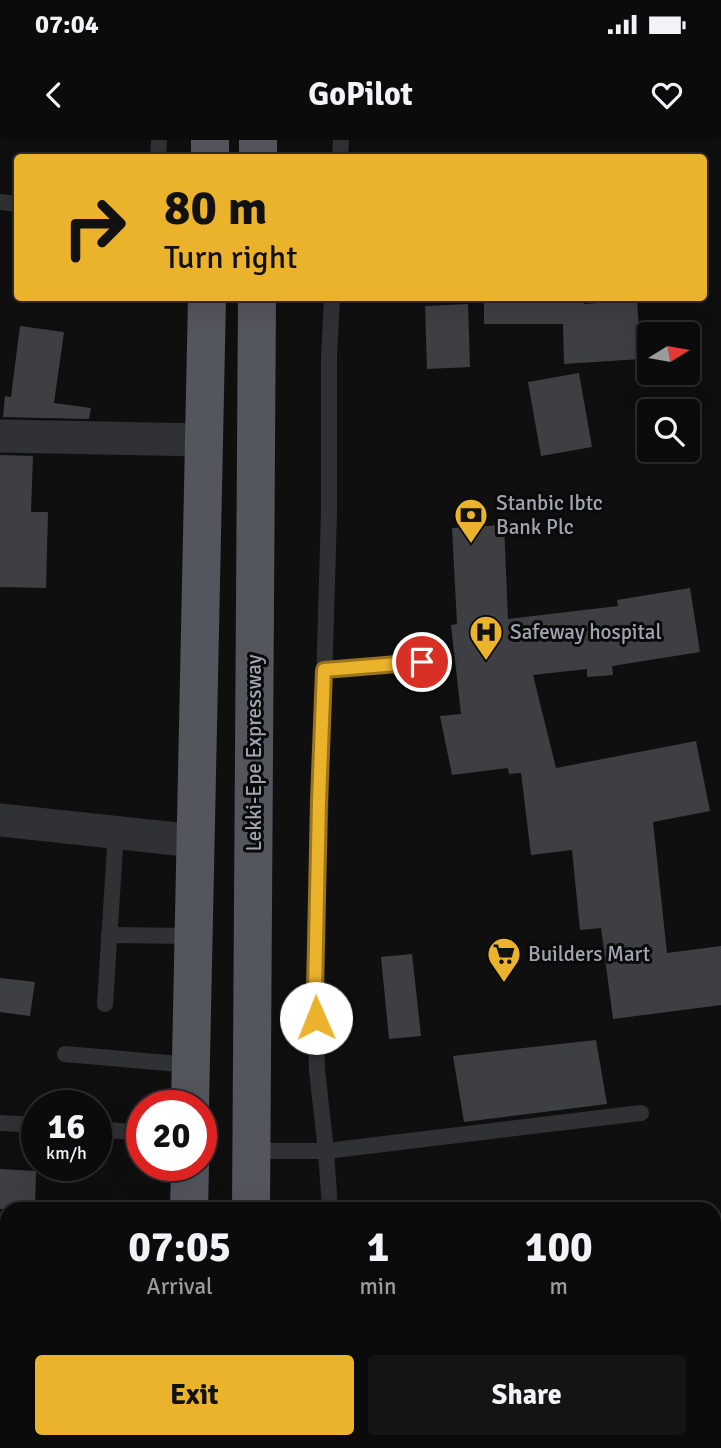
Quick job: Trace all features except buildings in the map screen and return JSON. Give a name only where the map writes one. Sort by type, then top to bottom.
[{"type":"highway","points":[[190,1090],[207,301]]},
{"type":"highway","name":"Lekki-Epe Expressway","points":[[251,1202],[257,301]]},
{"type":"highway","points":[[189,1202],[190,1181]]},
{"type":"street","points":[[0,436],[203,440]]},
{"type":"street","points":[[0,820],[195,841]]},
{"type":"lane","points":[[330,1202],[317,1070],[315,991],[332,301]]},
{"type":"lane","points":[[324,670],[422,662]]},
{"type":"lane","points":[[104,1004],[116,832]]},
{"type":"lane","points":[[109,936],[193,936]]},
{"type":"lane","points":[[65,1054],[191,1065]]},
{"type":"lane","points":[[251,1151],[326,1151],[641,1113]]},
{"type":"lane","points":[[0,1123],[21,1124]]},
{"type":"place","name":"Stanbic Ibtc Bank Plc","points":[[471,545]]},
{"type":"place","name":"Safeway hospital","points":[[486,662]]},
{"type":"place","name":"Builders Mart","points":[[504,984]]},
{"type":"route","points":[[316,1018],[318,828],[324,670],[422,662]]}]
